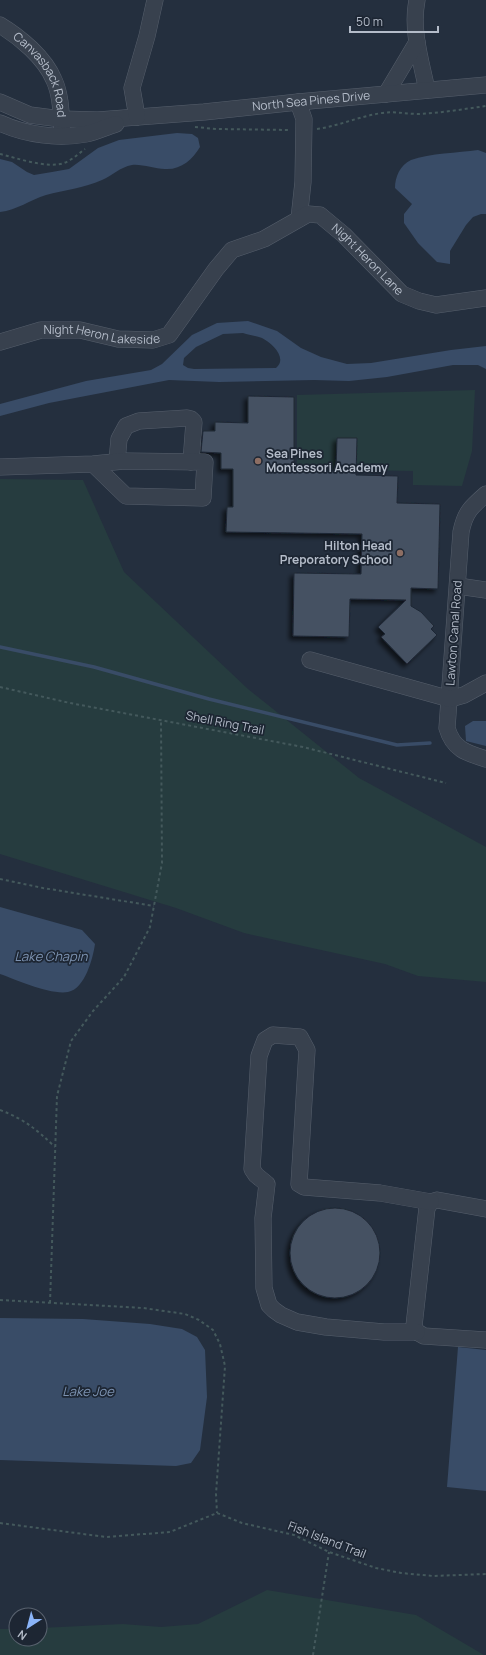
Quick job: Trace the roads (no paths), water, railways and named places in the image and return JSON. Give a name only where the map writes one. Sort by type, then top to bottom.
[{"type":"street","points":[[137,117],[132,88],[147,36],[155,0]]},
{"type":"street","points":[[417,0],[415,19],[417,42],[427,90]]},
{"type":"street","name":"Canvasback Road","points":[[0,25],[21,39],[37,53],[54,80],[60,106],[62,127]]},
{"type":"street","points":[[386,94],[417,42]]},
{"type":"street","name":"North Sea Pines Drive","points":[[0,123],[30,134],[98,120],[204,112],[486,85]]},
{"type":"street","name":"North Sea Pines Drive","points":[[0,102],[62,127]]},
{"type":"street","points":[[298,102],[304,119],[299,219]]},
{"type":"street","name":"Night Heron Lane","points":[[299,219],[308,214],[320,214],[402,294],[418,301],[436,305],[486,298]]},
{"type":"street","name":"Night Heron Lakeside","points":[[0,342],[41,330],[80,330],[118,339],[153,340],[168,335],[216,269],[232,250],[264,239],[299,219]]},
{"type":"street","points":[[118,462],[119,439],[126,426],[139,421],[187,418],[194,422],[191,462]]},
{"type":"street","points":[[0,467],[118,462],[204,462],[203,498],[126,496],[93,464]]},
{"type":"street","name":"Lawton Canal Road","points":[[486,494],[471,508],[464,518],[461,532],[447,728],[450,737],[458,748],[486,759]]},
{"type":"street","points":[[458,586],[486,590]]},
{"type":"street","points":[[310,660],[450,699],[464,695],[486,683]]},
{"type":"street","points":[[486,1209],[437,1200],[431,1202],[380,1193],[304,1187],[299,1184],[307,1050],[300,1037],[272,1035],[265,1040],[260,1056],[252,1169],[256,1175],[267,1184],[263,1226],[264,1288],[269,1305],[281,1315],[297,1322],[326,1327],[384,1332],[417,1332],[424,1336],[486,1340]]},
{"type":"street","points":[[417,1332],[414,1326],[426,1208],[431,1202]]},
{"type":"water","points":[[177,133],[192,134],[198,138],[200,147],[190,160],[181,166],[165,169],[140,165],[128,166],[95,183],[46,195],[12,209],[0,212],[0,159],[12,162],[34,175],[69,169],[98,148],[119,140]]},
{"type":"water","points":[[478,150],[486,153],[486,214],[473,217],[466,225],[450,251],[450,264],[437,262],[418,243],[404,223],[404,214],[412,204],[395,188],[397,176],[401,168],[411,160],[435,155]]},
{"type":"water","points":[[248,321],[277,331],[301,348],[321,357],[347,364],[371,363],[486,346],[486,369],[478,365],[453,365],[387,377],[349,381],[314,380],[219,382],[169,380],[49,403],[0,416],[0,404],[86,381],[151,370],[162,364],[192,335],[217,323]],"holes":[[[243,333],[262,338],[274,347],[280,360],[276,368],[194,369],[183,365],[184,358],[196,347],[223,334]]]},
{"type":"water","points":[[473,721],[486,721],[486,746],[466,741],[465,726]]},
{"type":"water","name":"Lake Chapin","points":[[0,907],[82,930],[95,944],[87,972],[74,990],[68,992],[52,991],[0,974]]},
{"type":"water","name":"Lake Joe","points":[[0,1318],[83,1319],[150,1324],[182,1329],[197,1337],[205,1350],[207,1397],[200,1450],[191,1463],[176,1466],[0,1460]]},
{"type":"water","points":[[458,1347],[486,1350],[486,1491],[447,1487]]},
{"type":"waterway","points":[[0,647],[94,667],[209,699],[397,745],[430,743]]},
{"type":"place","name":"Sea Pines Montessori Academy","points":[[258,461]]},
{"type":"place","name":"Hilton Head Preporatory School","points":[[400,553]]}]
